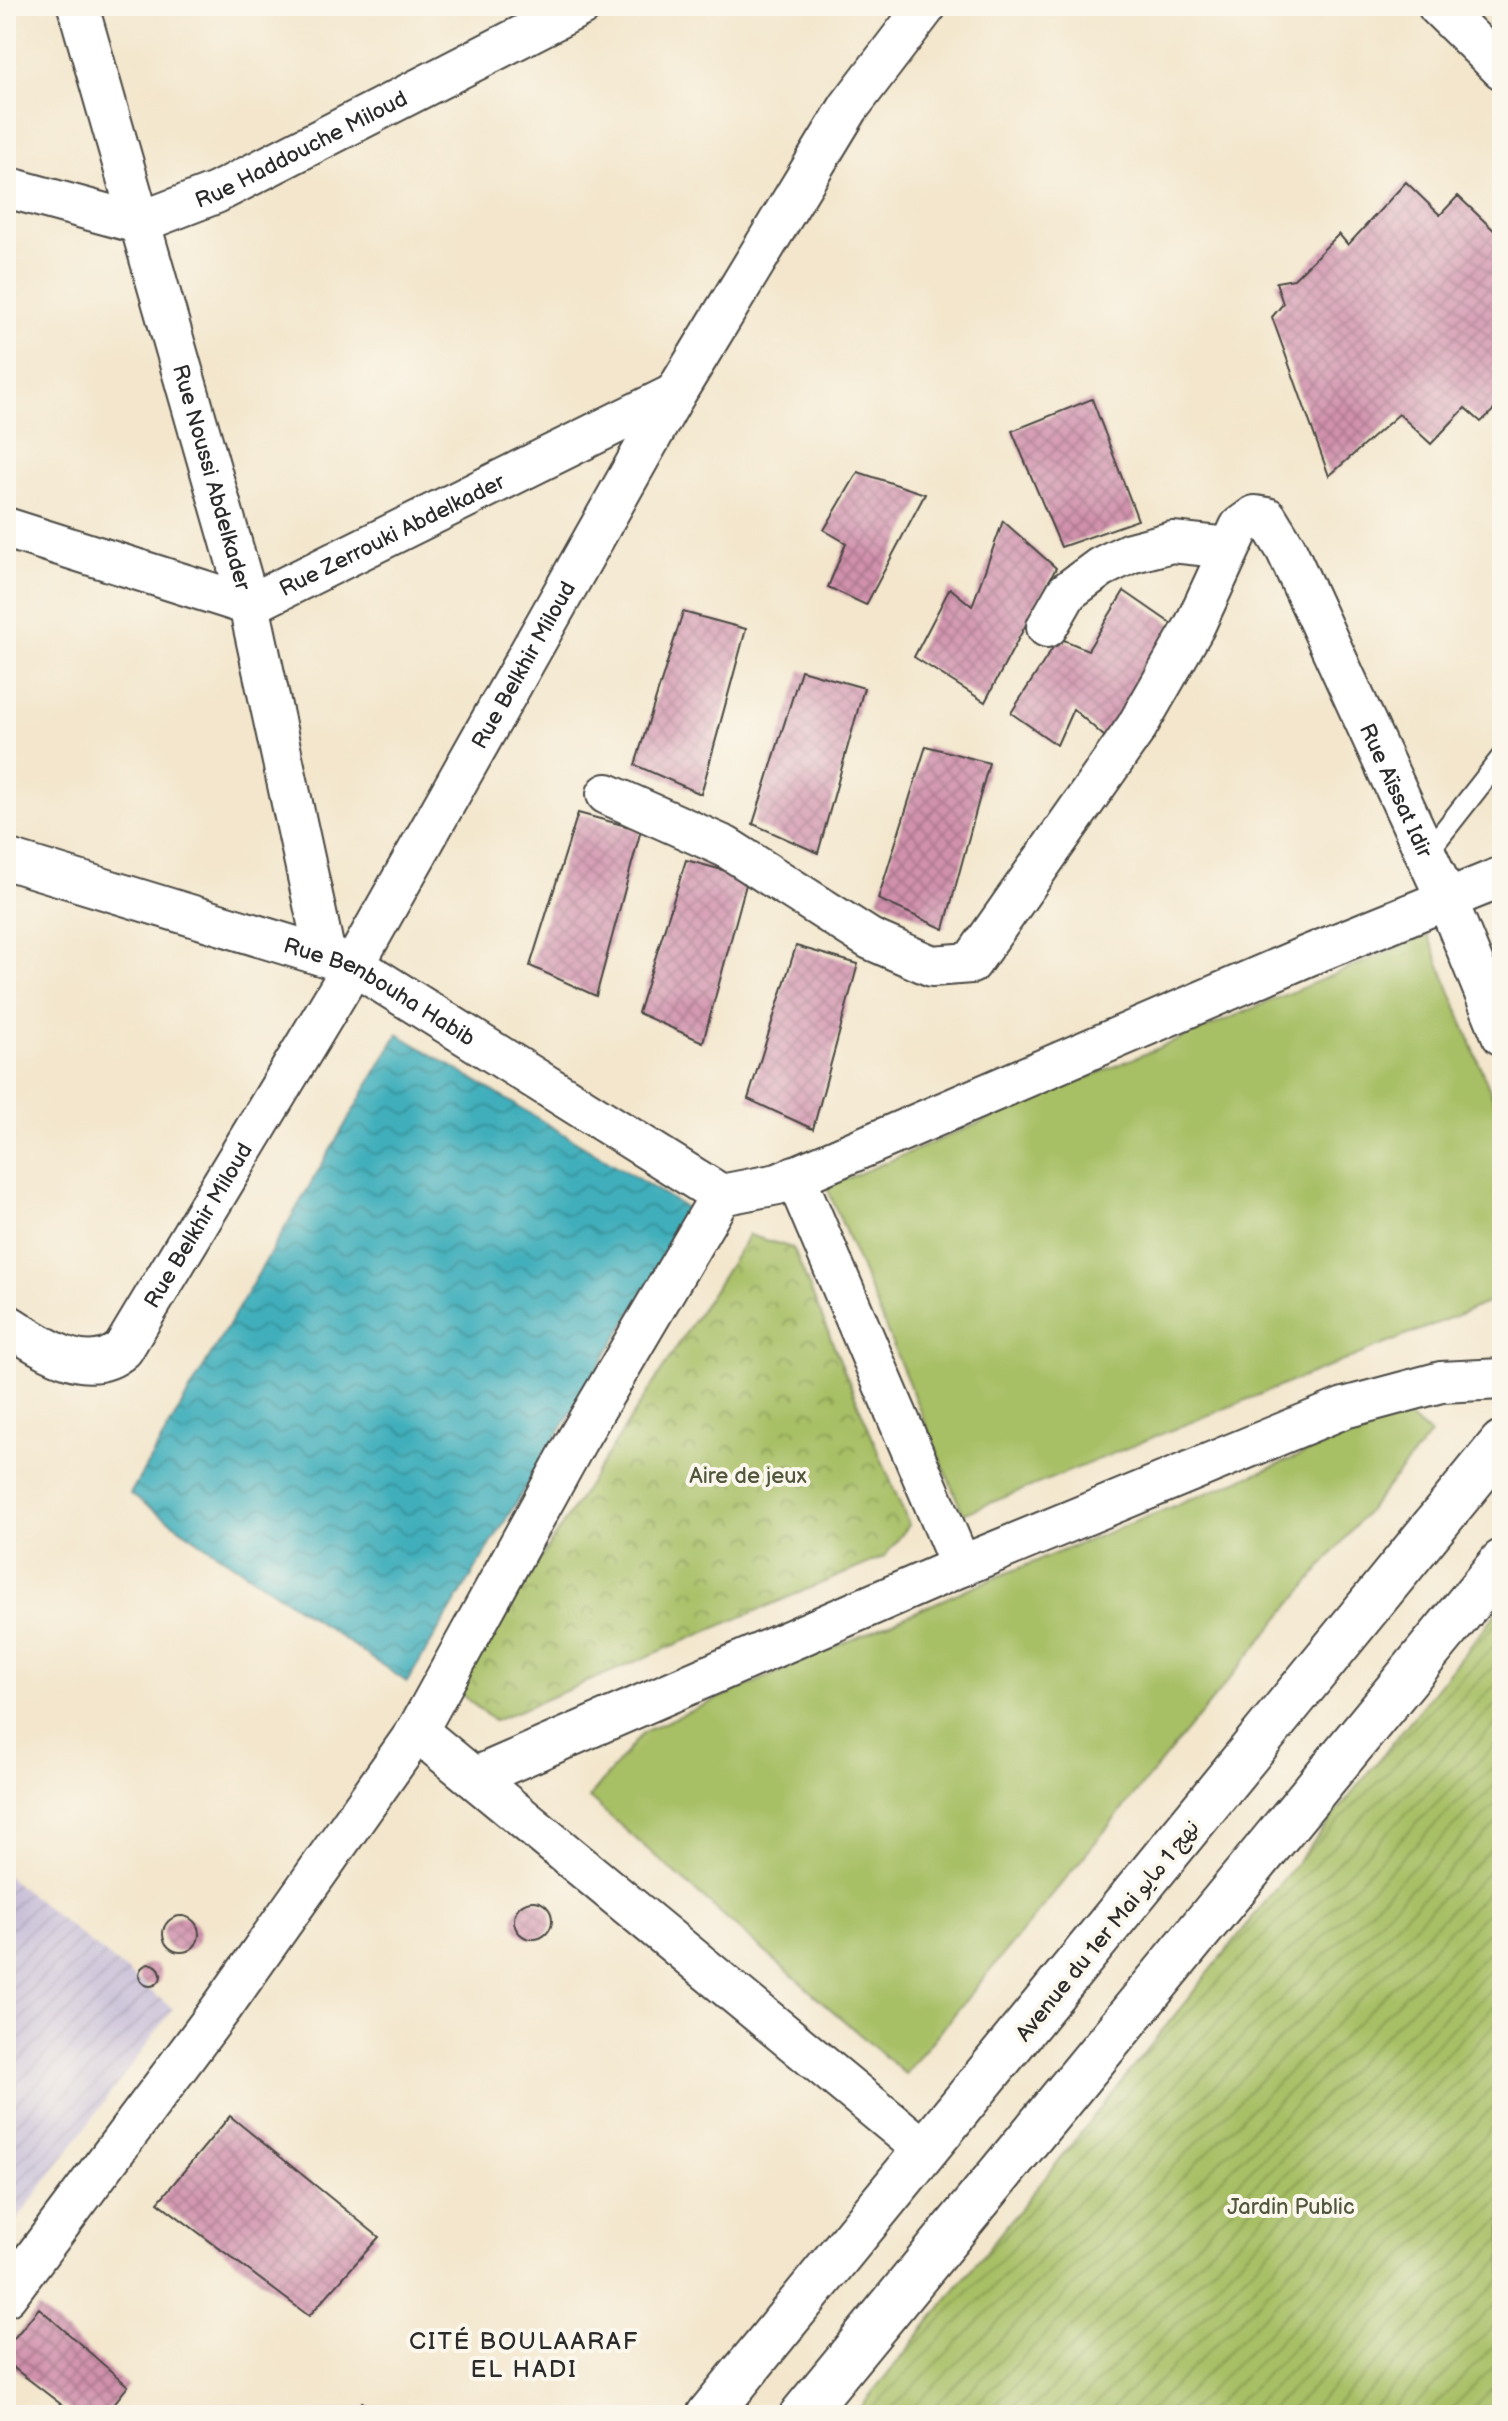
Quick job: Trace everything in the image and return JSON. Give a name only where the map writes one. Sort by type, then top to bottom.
[{"type":"main road","name":"Avenue du 1er Mai نهج 1 مايو","points":[[709,2415],[1502,1443]]},
{"type":"main road","points":[[802,2415],[1502,1562]]},
{"type":"street","name":"Rue Noussi Abdelkader","points":[[78,6],[249,605],[339,960]]},
{"type":"street","name":"Rue Haddouche Miloud","points":[[138,223],[216,193],[581,6]]},
{"type":"street","name":"Rue Belkhir Miloud","points":[[6,1324],[81,1364],[110,1361],[134,1334],[339,960],[675,394],[849,107],[926,6]]},
{"type":"street","points":[[1438,6],[1502,69]]},
{"type":"street","points":[[6,187],[138,223]]},
{"type":"street","name":"Rue Zerrouki Abdelkader","points":[[249,605],[675,394]]},
{"type":"street","name":"Rue Aïssat Idir","points":[[1229,548],[1240,527],[1255,516],[1267,518],[1286,549],[1447,900],[1502,1035]]},
{"type":"street","points":[[6,528],[249,605]]},
{"type":"street","points":[[607,794],[726,847],[870,939],[932,966],[971,963],[1136,728],[1194,627],[1229,548],[1172,542],[1130,553],[1101,567],[1067,592],[1047,627]]},
{"type":"street","name":"Rue Benbouha Habib","points":[[6,859],[339,960],[721,1195]]},
{"type":"street","points":[[6,2296],[223,2006],[417,1731],[577,1440],[721,1195],[778,1184],[1502,877]]},
{"type":"street","points":[[795,1176],[961,1566]]},
{"type":"street","points":[[476,1777],[961,1566],[1344,1408],[1441,1382],[1502,1379]]},
{"type":"street","points":[[417,1731],[926,2151]]},
{"type":"lane","points":[[1426,854],[1502,757]]},
{"type":"path","points":[[353,2415],[364,2402]]},
{"type":"shaded area","points":[[6,1875],[173,2009],[6,2235]]},
{"type":"green space","points":[[1428,935],[1502,1121],[1502,1297],[963,1514],[827,1187]]},
{"type":"green space","name":"Aire de jeux","points":[[749,1235],[793,1248],[909,1525],[884,1557],[494,1721],[456,1690]]},
{"type":"green space","points":[[1404,1414],[1430,1435],[905,2074],[589,1798],[643,1732],[967,1589]]},
{"type":"green space","name":"Jardin Public","points":[[1502,1606],[1502,2415],[855,2415]]},
{"type":"water","points":[[398,1034],[693,1212],[407,1682],[130,1494]]},
{"type":"building","points":[[1406,182],[1440,215],[1458,196],[1502,238],[1502,402],[1481,422],[1465,408],[1431,444],[1399,414],[1329,476],[1272,317],[1283,304],[1276,282],[1294,279],[1339,234],[1348,245]]},
{"type":"building","points":[[1092,399],[1138,520],[1061,547],[1012,431]]},
{"type":"building","points":[[858,472],[925,494],[866,605],[828,587],[846,543],[824,530]]},
{"type":"building","points":[[1003,521],[1056,568],[985,702],[914,657],[950,588],[972,606]]},
{"type":"building","points":[[1124,591],[1179,629],[1105,737],[1073,709],[1057,745],[1011,713],[1059,638],[1088,650]]},
{"type":"building","points":[[683,612],[746,629],[701,794],[635,765]]},
{"type":"building","points":[[801,670],[864,688],[818,853],[753,824]]},
{"type":"building","points":[[926,746],[989,763],[944,929],[878,899]]},
{"type":"building","points":[[578,813],[641,830],[596,996],[530,966]]},
{"type":"building","points":[[686,860],[748,877],[703,1042],[638,1013]]},
{"type":"building","points":[[796,946],[858,964],[813,1129],[748,1099]]},
{"type":"building","points":[[533,1901],[547,1906],[552,1920],[547,1934],[533,1939],[519,1934],[514,1920],[519,1906]]},
{"type":"building","points":[[181,1916],[194,1921],[199,1934],[194,1947],[181,1952],[168,1947],[163,1934],[168,1921]]},
{"type":"building","points":[[150,1964],[158,1967],[161,1975],[158,1983],[150,1986],[142,1983],[139,1975],[142,1967]]},
{"type":"building","points":[[230,2116],[379,2237],[309,2316],[158,2202]]},
{"type":"building","points":[[39,2308],[128,2386],[105,2415],[75,2415],[6,2362],[6,2348]]},
{"type":"district","name":"CITÉ BOULAARAF EL HADI","points":[[524,2355]]}]
